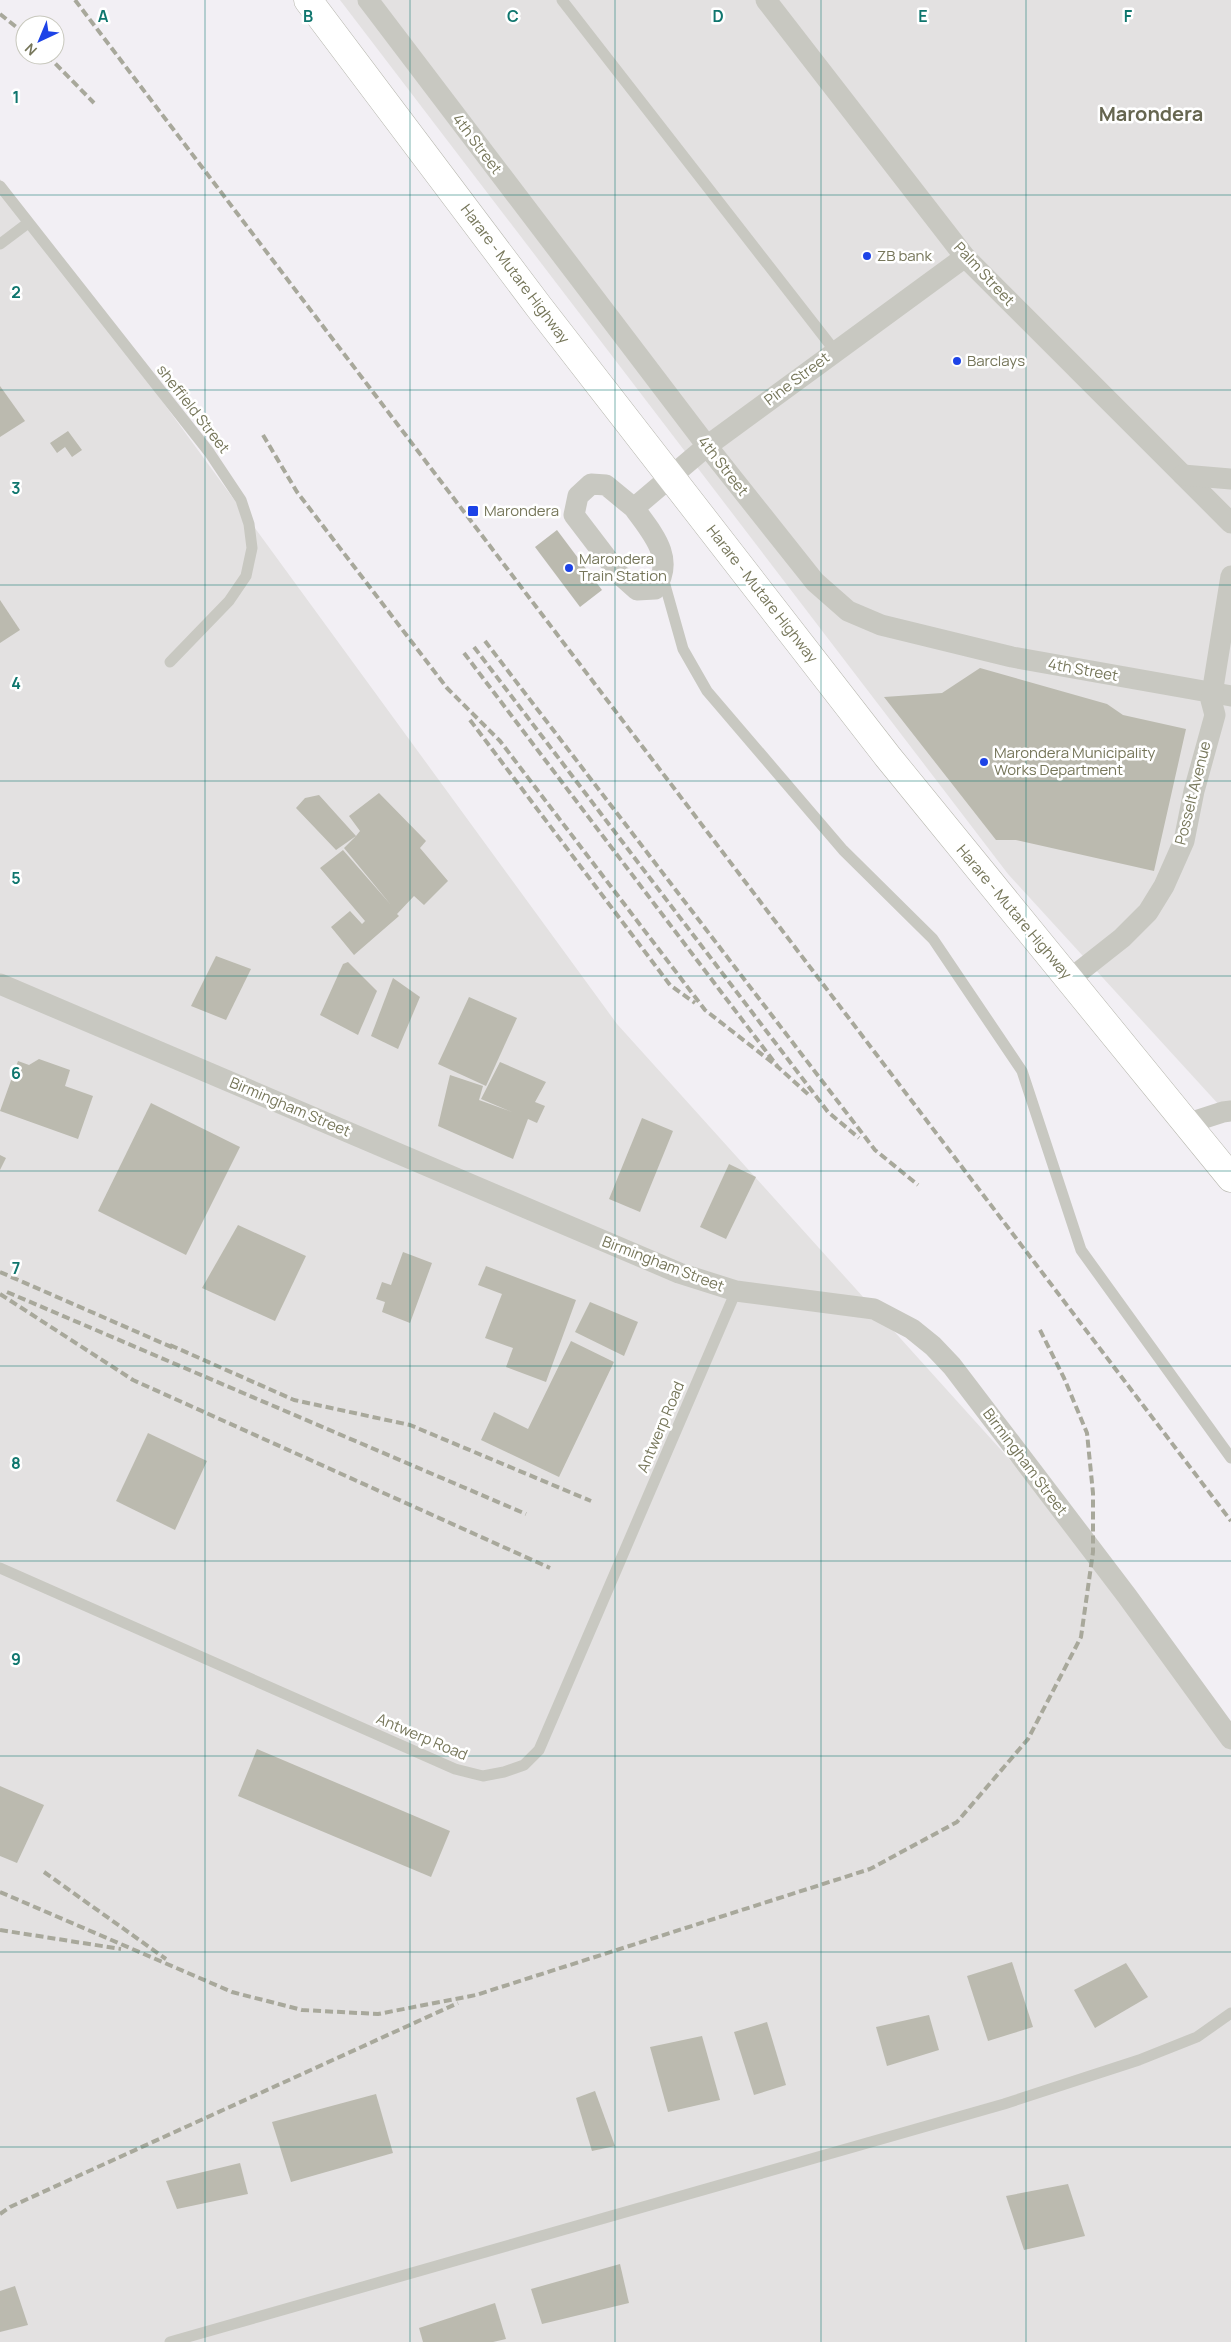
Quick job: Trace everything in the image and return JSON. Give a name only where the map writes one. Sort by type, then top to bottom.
[{"type":"highway","name":"Harare - Mutare Highway","points":[[308,0],[539,307],[888,757],[961,849],[1070,979],[1231,1178]]},
{"type":"street","name":"4th Street","points":[[371,1],[706,446],[816,582],[848,611],[881,625],[1012,657],[1225,696]]},
{"type":"street","name":"Palm Street","points":[[773,5],[965,257],[1231,524]]},
{"type":"street","name":"Pine Street","points":[[634,508],[670,475],[706,446],[965,257]]},
{"type":"street","points":[[1183,475],[1231,479]]},
{"type":"street","points":[[590,484],[606,485],[634,508],[654,536],[664,558],[662,578],[655,589],[637,590],[619,574],[574,515],[578,496],[590,484]]},
{"type":"street","points":[[1225,696],[1231,576]]},
{"type":"street","name":"Posselt Avenue","points":[[1070,979],[1122,938],[1148,912],[1164,886],[1184,841],[1194,791],[1215,715],[1222,710],[1225,696]]},
{"type":"street","name":"Birmingham Street","points":[[0,984],[671,1270],[736,1292],[874,1309],[912,1329],[933,1346],[952,1366],[1121,1589],[1231,1739]]},
{"type":"street","points":[[1186,1124],[1231,1111]]},
{"type":"lane","points":[[562,0],[835,351]]},
{"type":"lane","name":"sheffield Street","points":[[0,186],[209,452],[241,500],[249,524],[252,548],[246,576],[229,601],[170,662]]},
{"type":"lane","points":[[0,244],[28,223]]},
{"type":"lane","points":[[662,578],[683,650],[707,691],[843,850],[933,939],[1022,1071],[1081,1250],[1231,1458]]},
{"type":"lane","name":"Antwerp Road","points":[[0,1568],[455,1769],[483,1776],[524,1765],[539,1750],[736,1292]]},
{"type":"lane","points":[[170,2342],[1004,2104],[1156,2054],[1197,2037],[1231,2013]]},
{"type":"shaded area","points":[[340,0],[1231,0],[1231,1118],[1008,874]]},
{"type":"shaded area","points":[[0,179],[617,1024],[1093,1552],[1231,1733],[1231,2342],[0,2342]]},
{"type":"building","points":[[0,386],[25,421],[0,437]]},
{"type":"building","points":[[68,431],[82,450],[72,457],[65,447],[57,453],[50,443]]},
{"type":"building","name":"Marondera Train Station","points":[[557,530],[602,590],[580,607],[535,547]]},
{"type":"building","points":[[0,600],[20,630],[0,643]]},
{"type":"building","points":[[980,668],[1107,704],[1123,715],[1186,729],[1154,871],[1016,840],[996,840],[884,697],[942,693]]},
{"type":"building","points":[[379,793],[426,841],[420,848],[448,881],[424,905],[414,896],[397,914],[399,916],[354,955],[331,927],[350,911],[362,924],[365,921],[320,868],[343,850],[391,905],[344,848],[360,831],[349,816]]},
{"type":"building","points":[[319,795],[356,836],[336,850],[296,808],[305,798]]},
{"type":"building","points":[[216,956],[251,969],[226,1020],[191,1006]]},
{"type":"building","points":[[348,962],[377,991],[358,1035],[320,1015],[343,964]]},
{"type":"building","points":[[393,978],[420,997],[398,1049],[371,1036]]},
{"type":"building","points":[[469,997],[517,1018],[486,1086],[438,1064]]},
{"type":"building","points":[[39,1059],[70,1070],[65,1086],[93,1096],[78,1139],[0,1111],[18,1061],[29,1065]]},
{"type":"building","points":[[500,1062],[546,1082],[535,1102],[545,1106],[537,1123],[528,1119],[513,1159],[438,1126],[450,1075],[483,1086],[479,1100],[512,1112],[481,1099]]},
{"type":"building","points":[[151,1103],[240,1147],[186,1255],[98,1211]]},
{"type":"building","points":[[642,1118],[673,1131],[640,1212],[609,1199]]},
{"type":"building","points":[[0,1155],[6,1158],[0,1170]]},
{"type":"building","points":[[729,1164],[756,1177],[726,1239],[700,1227]]},
{"type":"building","points":[[238,1225],[306,1256],[275,1321],[202,1288]]},
{"type":"building","points":[[403,1252],[432,1263],[410,1323],[382,1312],[385,1302],[376,1299],[382,1282],[391,1285]]},
{"type":"building","points":[[486,1266],[576,1300],[546,1382],[506,1367],[513,1348],[485,1338],[502,1294],[478,1285]]},
{"type":"building","points":[[590,1302],[638,1322],[624,1356],[575,1332]]},
{"type":"building","points":[[571,1341],[614,1362],[559,1477],[481,1440],[494,1412],[528,1429]]},
{"type":"building","points":[[148,1433],[207,1461],[175,1530],[116,1501]]},
{"type":"building","points":[[257,1749],[450,1831],[431,1877],[238,1796]]},
{"type":"building","points":[[0,1786],[44,1805],[17,1863],[0,1856]]},
{"type":"building","points":[[1012,1962],[1033,2027],[988,2041],[967,1976]]},
{"type":"building","points":[[1126,1963],[1148,1997],[1095,2028],[1074,1990]]},
{"type":"building","points":[[929,2015],[939,2050],[887,2066],[876,2027]]},
{"type":"building","points":[[767,2022],[786,2085],[754,2095],[734,2032]]},
{"type":"building","points":[[702,2036],[720,2100],[668,2112],[650,2047]]},
{"type":"building","points":[[595,2091],[615,2146],[592,2151],[576,2098]]},
{"type":"building","points":[[376,2094],[393,2153],[291,2182],[272,2122]]},
{"type":"building","points":[[240,2163],[248,2194],[177,2209],[166,2181]]},
{"type":"building","points":[[1068,2184],[1085,2236],[1024,2250],[1006,2196]]},
{"type":"building","points":[[620,2264],[629,2303],[542,2324],[531,2289]]},
{"type":"building","points":[[15,2286],[28,2325],[0,2332],[0,2291]]},
{"type":"building","points":[[495,2303],[506,2339],[493,2342],[423,2342],[419,2328]]},
{"type":"railway","points":[[75,0],[1231,1521]]},
{"type":"railway","points":[[0,14],[15,26]]},
{"type":"railway","points":[[57,65],[94,103]]},
{"type":"railway","points":[[263,435],[297,492],[447,688],[500,741],[705,1010],[778,1067]]},
{"type":"railway","points":[[485,641],[875,1150],[918,1185]]},
{"type":"railway","points":[[474,647],[828,1112],[859,1138]]},
{"type":"railway","points":[[464,653],[778,1067],[810,1096]]},
{"type":"railway","points":[[470,720],[670,985],[695,1003]]},
{"type":"railway","points":[[0,1272],[176,1349]]},
{"type":"railway","points":[[7,1292],[526,1514]]},
{"type":"railway","points":[[0,1294],[133,1380],[550,1568]]},
{"type":"railway","points":[[0,1892],[232,1992],[302,2010],[378,2014],[476,1995],[870,1869],[957,1822],[1028,1739],[1081,1637],[1093,1552],[1093,1493],[1087,1433],[1064,1378],[1039,1328]]},
{"type":"railway","points":[[170,1345],[294,1400],[410,1425],[591,1501]]},
{"type":"railway","points":[[44,1872],[166,1959]]},
{"type":"railway","points":[[0,1930],[121,1949]]},
{"type":"railway","points":[[0,2214],[10,2207],[458,2003]]},
{"type":"place","name":"ZB bank","points":[[867,256]]},
{"type":"place","name":"Barclays","points":[[957,361]]},
{"type":"place","name":"Marondera","points":[[473,511]]},
{"type":"place","name":"Marondera Train Station","points":[[569,568]]},
{"type":"place","name":"Marondera Municipality Works Department","points":[[984,762]]},
{"type":"district","name":"Marondera","points":[[1151,114]]}]
